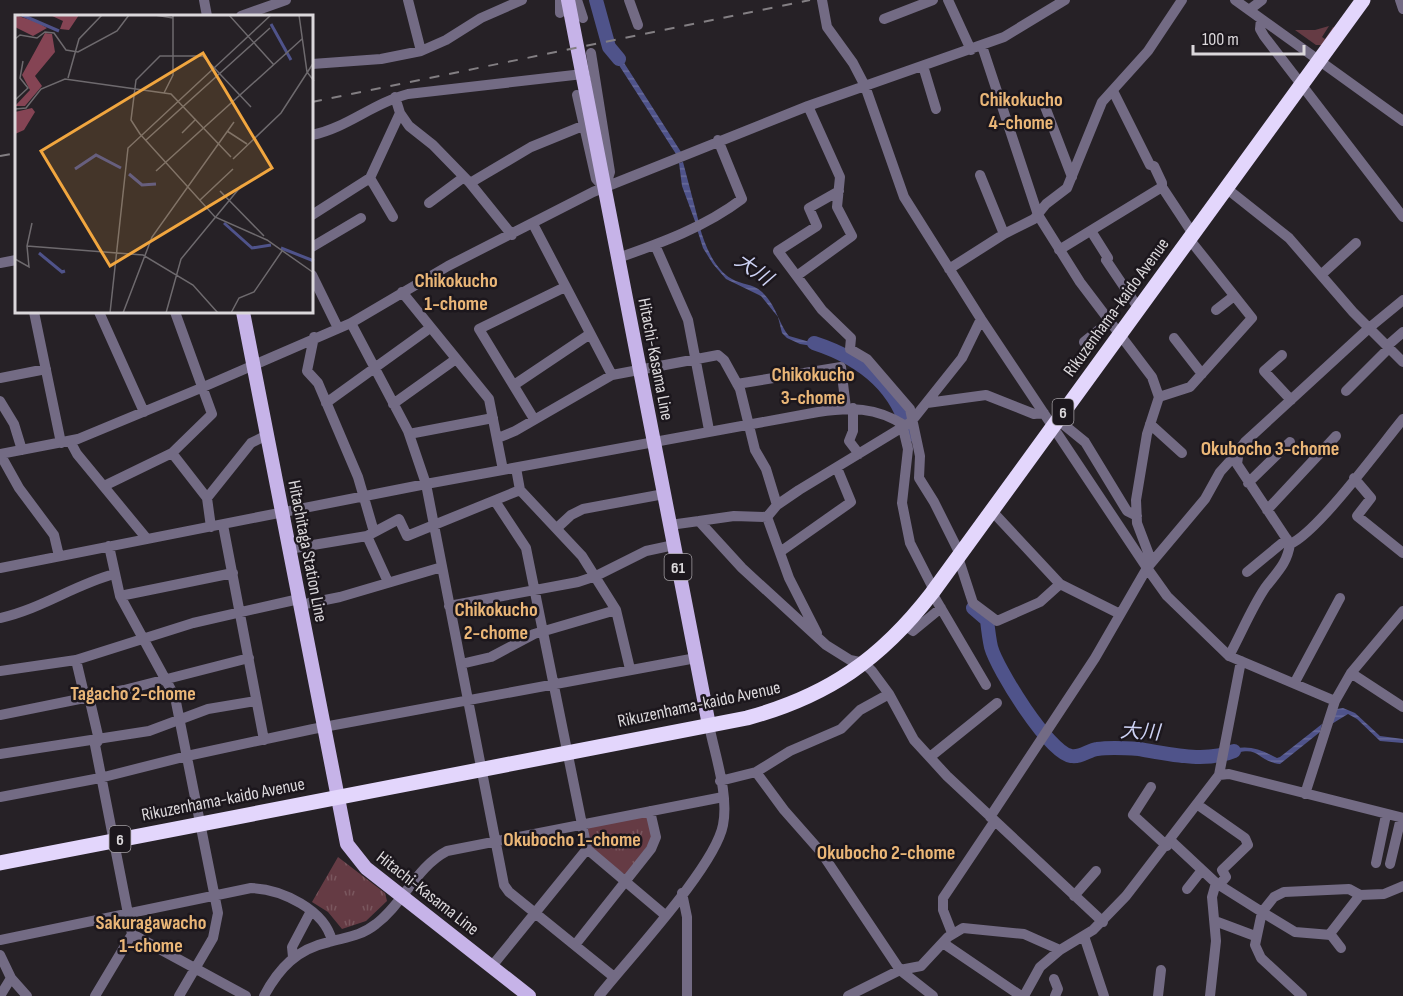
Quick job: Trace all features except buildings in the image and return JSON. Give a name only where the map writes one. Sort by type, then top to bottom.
[{"type":"highway","name":"Rikuzenhama-kaido Avenue","points":[[0,863],[747,718],[799,702],[822,691],[864,663],[906,626],[933,592],[992,511],[1052,420],[1120,335],[1363,0]]},
{"type":"main road","name":"Hitachi-Kasama Line","points":[[568,0],[709,725]]},
{"type":"main road","name":"Hitachitaga Station Line","points":[[243,314],[337,797]]},
{"type":"main road","name":"Hitachi-Kasama Line","points":[[337,797],[344,834],[352,853],[402,896],[530,996]]},
{"type":"street","points":[[204,0],[207,15]]},
{"type":"street","points":[[259,13],[286,0]]},
{"type":"street","points":[[408,0],[421,51]]},
{"type":"street","points":[[314,64],[381,59],[421,51],[446,40],[481,18],[522,0]]},
{"type":"street","points":[[560,0],[560,13]]},
{"type":"street","points":[[577,0],[583,18]]},
{"type":"street","points":[[629,0],[638,25]]},
{"type":"street","points":[[822,0],[827,27],[853,63],[865,86],[904,197],[981,319],[1052,420],[1167,596],[1229,656],[1295,682],[1335,701]]},
{"type":"street","points":[[885,19],[933,0]]},
{"type":"street","points":[[948,0],[976,48],[1038,215],[1059,250],[1152,377],[1159,398],[1150,424],[1136,500],[1137,516],[1151,560],[1120,614],[943,898],[944,910],[952,933]]},
{"type":"street","points":[[59,556],[54,535],[19,488],[0,454],[65,442],[201,388],[314,337],[351,323],[402,292],[604,188],[718,140],[808,106],[976,48],[1020,28],[1065,0]]},
{"type":"street","points":[[950,268],[1038,215],[1046,204],[1067,188],[1095,116],[1113,91],[1148,51],[1182,0]]},
{"type":"street","points":[[1235,0],[1403,121]]},
{"type":"street","points":[[1249,10],[1262,0]]},
{"type":"street","points":[[1400,0],[1403,9]]},
{"type":"street","points":[[1261,19],[1260,29],[1300,86],[1403,216]]},
{"type":"street","points":[[591,53],[610,172],[604,188]]},
{"type":"street","points":[[923,66],[936,109]]},
{"type":"street","points":[[314,134],[345,124],[395,97],[583,74]]},
{"type":"street","points":[[1113,91],[1150,165],[1154,166],[1162,188],[1192,237],[1252,318],[1185,391],[1159,398]]},
{"type":"street","points":[[577,95],[596,178],[604,188]]},
{"type":"street","points":[[395,97],[400,113],[409,126],[433,145],[467,180],[512,234]]},
{"type":"street","points":[[1044,104],[1072,177]]},
{"type":"street","points":[[798,275],[852,236],[837,207],[840,177],[808,106]]},
{"type":"street","points":[[314,214],[370,178],[400,113]]},
{"type":"street","points":[[429,203],[467,180],[531,147],[585,125]]},
{"type":"street","points":[[618,258],[656,245],[723,214],[742,199],[718,140]]},
{"type":"street","points":[[980,175],[1004,234]]},
{"type":"street","points":[[370,178],[393,217]]},
{"type":"street","points":[[1059,250],[1162,188]]},
{"type":"street","points":[[1226,188],[1289,238],[1369,328],[1403,362]]},
{"type":"street","points":[[839,191],[809,208],[817,226],[778,251],[822,310],[851,338],[849,349],[867,359],[910,409],[906,425],[908,449],[902,503],[910,543],[941,608],[986,685]]},
{"type":"street","points":[[314,246],[361,218]]},
{"type":"street","points":[[532,224],[612,375]]},
{"type":"street","points":[[1091,231],[1108,258],[1106,260],[1139,309]]},
{"type":"street","points":[[1322,274],[1356,243]]},
{"type":"street","points":[[656,245],[688,320],[710,430]]},
{"type":"street","points":[[0,263],[15,260]]},
{"type":"street","points":[[314,279],[338,328]]},
{"type":"street","points":[[534,419],[479,329],[565,287]]},
{"type":"street","points":[[402,292],[489,399],[503,470]]},
{"type":"street","points":[[1216,309],[1234,296]]},
{"type":"street","points":[[1147,568],[1205,499],[1220,472],[1239,450],[1369,328],[1403,300]]},
{"type":"street","points":[[34,314],[65,442],[147,539]]},
{"type":"street","points":[[100,314],[144,412]]},
{"type":"street","points":[[104,486],[172,453],[212,414],[176,314]]},
{"type":"street","points":[[767,517],[777,505],[906,425],[927,403],[962,358],[981,319]]},
{"type":"street","points":[[1084,342],[1110,321]]},
{"type":"street","points":[[351,323],[409,434],[426,484],[504,885],[614,977]]},
{"type":"street","points":[[326,403],[377,369],[430,328]]},
{"type":"street","points":[[1346,391],[1403,332]]},
{"type":"street","points":[[514,385],[590,334]]},
{"type":"street","points":[[314,337],[307,371],[318,383],[358,477],[370,534],[388,582]]},
{"type":"street","points":[[1174,339],[1202,374]]},
{"type":"street","points":[[498,438],[515,431],[612,375],[718,355],[724,360],[737,384],[754,450],[766,470],[777,505]]},
{"type":"street","points":[[1282,355],[1264,371],[1291,400]]},
{"type":"street","points":[[393,404],[456,359]]},
{"type":"street","points":[[737,384],[841,367],[853,431],[849,441],[859,454]]},
{"type":"street","points":[[0,378],[46,369]]},
{"type":"street","points":[[927,403],[986,395],[1052,420],[1085,442],[1127,511],[1137,516]]},
{"type":"street","points":[[0,401],[14,423],[22,450]]},
{"type":"street","points":[[0,568],[710,430],[849,408],[877,411],[906,425],[921,456],[920,478],[959,556],[973,603],[997,621],[1040,602],[1060,584]]},
{"type":"street","points":[[409,434],[493,418]]},
{"type":"street","points":[[1246,572],[1288,542],[1300,539],[1317,523],[1403,419]]},
{"type":"street","points":[[1150,424],[1182,453]]},
{"type":"street","points":[[207,498],[251,443],[256,438],[267,435]]},
{"type":"street","points":[[1267,510],[1336,436]]},
{"type":"street","points":[[1248,483],[1290,442]]},
{"type":"street","points":[[1229,656],[1266,588],[1281,570],[1288,557],[1288,542],[1237,464],[1239,450]]},
{"type":"street","points":[[172,453],[207,498],[211,527]]},
{"type":"street","points":[[516,468],[520,490],[557,528],[596,576],[616,610],[630,669]]},
{"type":"street","points":[[780,552],[851,502],[837,468]]},
{"type":"street","points":[[1353,478],[1371,498],[1357,516],[1403,553]]},
{"type":"street","points":[[289,549],[370,534],[399,519],[407,536],[520,490]]},
{"type":"street","points":[[557,528],[571,515],[583,509],[664,494]]},
{"type":"street","points":[[495,501],[506,521],[526,548],[587,849],[665,915]]},
{"type":"street","points":[[992,511],[1060,584],[1120,614]]},
{"type":"street","points":[[670,525],[734,516],[767,517]]},
{"type":"street","points":[[767,517],[789,578],[822,641]]},
{"type":"street","points":[[699,522],[742,568],[822,641],[850,660],[864,663],[890,694],[914,740],[992,820],[1102,922]]},
{"type":"street","points":[[223,525],[264,740]]},
{"type":"street","points":[[449,606],[596,576],[646,551],[674,545]]},
{"type":"street","points":[[109,546],[120,596],[166,679],[181,718],[199,823],[218,913],[216,930],[179,996]]},
{"type":"street","points":[[0,671],[76,660],[240,611],[340,597],[442,567]]},
{"type":"street","points":[[120,596],[233,573]]},
{"type":"street","points":[[0,618],[26,612],[68,594],[89,581],[114,574]]},
{"type":"street","points":[[1295,682],[1340,598]]},
{"type":"street","points":[[906,626],[913,631],[941,608]]},
{"type":"street","points":[[461,664],[491,657],[525,638],[616,610]]},
{"type":"street","points":[[1305,794],[1335,701],[1351,674],[1403,611]]},
{"type":"street","points":[[0,715],[87,698],[249,658]]},
{"type":"street","points":[[0,797],[100,778],[187,756],[324,727],[696,658]]},
{"type":"street","points":[[76,660],[99,740]]},
{"type":"street","points":[[944,948],[1022,996],[1040,967],[1060,950],[1102,922],[1169,843],[1219,775],[1241,661]]},
{"type":"street","points":[[1351,674],[1403,707]]},
{"type":"street","points":[[720,781],[756,772],[790,751],[841,729],[860,710],[890,694]]},
{"type":"street","points":[[0,754],[149,731],[208,710],[256,701]]},
{"type":"street","points":[[930,757],[997,704]]},
{"type":"street","points":[[599,996],[665,915],[716,847],[723,825],[723,797],[709,725]]},
{"type":"street","points":[[94,996],[132,933],[94,745],[99,740]]},
{"type":"street","points":[[756,772],[784,810],[821,852],[900,970],[933,996]]},
{"type":"street","points":[[1219,775],[1229,774],[1402,818],[1390,864]]},
{"type":"street","points":[[1151,787],[1133,815],[1218,884],[1295,932],[1329,935],[1341,948]]},
{"type":"street","points":[[264,996],[275,976],[293,957],[309,948],[350,938],[369,929],[385,916],[439,855],[581,824],[723,797]]},
{"type":"street","points":[[1198,805],[1245,838],[1248,843],[1222,870],[1226,877],[1218,884],[1212,897],[1215,921],[1215,960],[1210,996]]},
{"type":"street","points":[[575,945],[651,849],[656,837],[650,811]]},
{"type":"street","points":[[1376,862],[1386,815]]},
{"type":"street","points":[[492,966],[587,849]]},
{"type":"street","points":[[1187,889],[1202,870]]},
{"type":"street","points":[[1074,896],[1096,871]]},
{"type":"street","points":[[1302,996],[1261,957],[1255,945],[1255,936],[1262,912],[1274,897],[1284,892],[1349,889],[1360,894],[1384,894],[1403,886]]},
{"type":"street","points":[[0,940],[129,915],[214,895],[261,888],[311,911],[329,928],[332,941]]},
{"type":"street","points":[[682,893],[687,917],[687,996]]},
{"type":"street","points":[[1329,935],[1360,894]]},
{"type":"street","points":[[293,957],[292,947],[311,911]]},
{"type":"street","points":[[1215,921],[1255,936]]},
{"type":"street","points":[[848,996],[900,970],[921,966],[944,948],[952,933],[971,927],[1024,934],[1060,950]]},
{"type":"street","points":[[132,933],[246,996]]},
{"type":"street","points":[[1084,936],[1104,996]]},
{"type":"street","points":[[0,955],[11,978],[27,996]]},
{"type":"street","points":[[1158,996],[1161,970]]},
{"type":"street","points":[[0,996],[11,978]]},
{"type":"street","points":[[1053,979],[1058,989],[1055,996]]},
{"type":"green space","points":[[1329,26],[1322,37],[1325,39],[1333,27],[1335,28],[1324,45],[1316,45],[1295,30],[1315,30]]},
{"type":"green space","points":[[643,814],[650,819],[652,839],[627,876],[589,849],[588,827]]},
{"type":"green space","points":[[338,857],[385,893],[387,901],[366,921],[342,929],[328,912],[312,902]]},
{"type":"water","points":[[612,44],[681,152],[676,154],[606,45]]},
{"type":"water","points":[[683,162],[699,223],[696,224],[682,186],[679,163]]},
{"type":"water","points":[[700,228],[708,250],[721,270],[732,279],[762,292],[777,316],[761,296],[726,279],[703,248],[697,229]]},
{"type":"water","points":[[778,318],[789,336],[848,353],[864,361],[905,410],[906,417],[901,417],[868,367],[859,360],[837,350],[800,344],[782,333]]},
{"type":"water","points":[[1343,708],[1355,713],[1380,736],[1403,739],[1403,743],[1380,741],[1357,719],[1348,714],[1330,725],[1337,709]]},
{"type":"water","points":[[1322,724],[1320,732],[1280,764],[1246,751],[1225,757],[1226,751],[1246,748],[1280,757]]},
{"type":"waterway","name":"大川","points":[[596,0],[609,47],[619,59]]},
{"type":"waterway","name":"大川","points":[[814,343],[847,357],[875,376],[896,402],[909,435]]},
{"type":"waterway","name":"大川","points":[[973,608],[987,620],[995,658],[1013,690],[1038,726],[1061,751],[1074,756],[1097,749],[1123,748],[1199,757],[1223,755],[1234,751]]},
{"type":"railway","points":[[314,102],[810,0]]},
{"type":"railway","points":[[0,156],[15,153]]},
{"type":"district","name":"Chikokucho 4-chome","points":[[1021,110]]},
{"type":"district","name":"Chikokucho 1-chome","points":[[456,292]]},
{"type":"district","name":"Chikokucho 3-chome","points":[[813,386]]},
{"type":"district","name":"Okubocho 3-chome","points":[[1270,448]]},
{"type":"district","name":"Chikokucho 2-chome","points":[[496,620]]},
{"type":"district","name":"Tagacho 2-chome","points":[[133,693]]},
{"type":"district","name":"Okubocho 1-chome","points":[[572,839]]},
{"type":"district","name":"Okubocho 2-chome","points":[[886,852]]},
{"type":"district","name":"Sakuragawacho 1-chome","points":[[151,934]]}]
